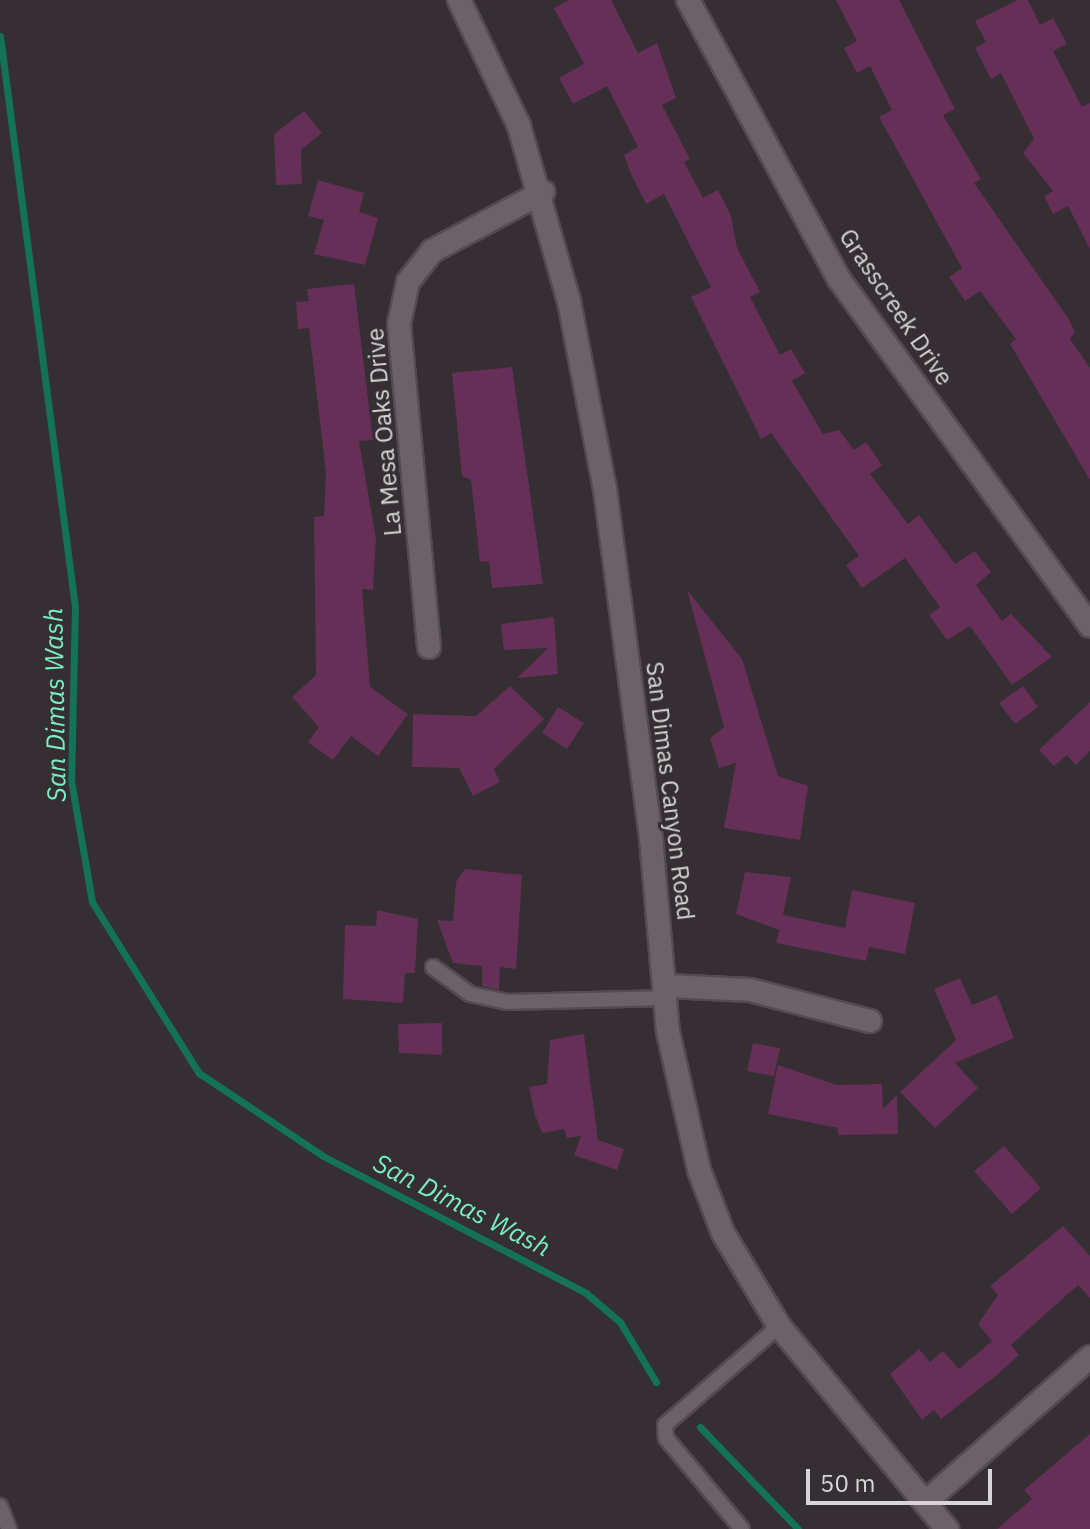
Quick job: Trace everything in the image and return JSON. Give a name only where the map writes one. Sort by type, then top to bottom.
[{"type":"street","name":"San Dimas Canyon Road","points":[[459,0],[543,192],[605,489],[668,992],[699,1170],[723,1233],[779,1326],[928,1500],[947,1529]]},
{"type":"street","name":"Grasscreek Drive","points":[[688,0],[839,279],[1090,626]]},
{"type":"street","name":"La Mesa Oaks Drive","points":[[429,647],[399,324],[408,282],[432,251],[543,192]]},
{"type":"street","points":[[668,992],[750,990],[870,1021]]},
{"type":"street","points":[[928,1500],[1090,1357]]},
{"type":"lane","points":[[433,967],[470,994],[507,1002],[668,992]]},
{"type":"lane","points":[[742,1529],[666,1438],[665,1425],[779,1326]]},
{"type":"lane","points":[[0,1506],[9,1529]]},
{"type":"building","points":[[569,0],[611,0],[638,53],[657,43],[676,98],[662,105],[690,159],[684,162],[703,198],[718,190],[731,216],[737,248],[760,292],[750,297],[780,355],[791,349],[805,373],[792,381],[823,434],[839,430],[854,450],[866,442],[882,465],[870,474],[908,524],[919,515],[955,564],[975,551],[991,572],[976,585],[1002,621],[1011,614],[1052,657],[1012,685],[970,626],[947,640],[929,615],[940,607],[905,558],[862,588],[846,565],[859,556],[771,433],[761,439],[691,297],[711,287],[664,194],[646,204],[624,155],[638,147],[607,86],[573,104],[559,78],[584,64],[554,8]]},
{"type":"building","points":[[836,0],[899,0],[955,109],[943,115],[981,179],[974,183],[1068,318],[1075,332],[1070,339],[1090,368],[1090,480],[1010,344],[1016,339],[980,291],[965,301],[949,277],[962,268],[879,117],[892,110],[870,66],[857,73],[844,48],[857,41]]},
{"type":"building","points":[[1018,0],[1028,0],[1040,25],[1053,18],[1067,44],[1053,51],[1082,107],[1090,103],[1090,249],[1068,206],[1053,214],[1044,196],[1053,191],[1023,153],[1034,139],[1001,73],[991,79],[975,48],[986,42],[975,21]]},
{"type":"building","points":[[304,111],[322,133],[301,150],[302,184],[276,185],[274,134]]},
{"type":"building","points":[[318,180],[364,193],[359,212],[378,218],[365,265],[314,254],[324,220],[308,216]]},
{"type":"building","points":[[354,284],[373,440],[359,441],[376,539],[373,590],[362,589],[370,687],[408,714],[378,756],[351,736],[333,760],[308,742],[319,727],[292,697],[316,675],[314,517],[324,516],[326,473],[309,328],[298,329],[296,302],[309,301],[307,289]]},
{"type":"building","points":[[512,367],[543,584],[492,588],[489,561],[480,562],[471,480],[462,476],[452,373]]},
{"type":"building","points":[[687,590],[742,659],[778,776],[808,786],[800,840],[724,828],[736,763],[719,768],[710,738],[724,727]]},
{"type":"building","points":[[554,617],[558,674],[517,678],[548,648],[504,650],[501,624]]},
{"type":"building","points":[[510,686],[544,719],[494,769],[500,782],[473,796],[459,768],[412,767],[413,714],[476,716]]},
{"type":"building","points":[[1023,686],[1038,707],[1015,724],[999,703]]},
{"type":"building","points":[[1090,702],[1090,751],[1076,765],[1067,755],[1054,766],[1039,750]]},
{"type":"building","points":[[558,707],[584,723],[567,749],[542,733]]},
{"type":"building","points":[[465,869],[522,875],[516,969],[500,967],[499,990],[482,986],[482,966],[453,963],[437,920],[453,921],[456,882]]},
{"type":"building","points":[[745,872],[791,877],[783,915],[845,928],[852,890],[915,903],[905,954],[869,947],[866,961],[776,943],[779,930],[736,914]]},
{"type":"building","points":[[377,910],[418,919],[415,973],[405,973],[403,1003],[343,999],[345,925],[376,926]]},
{"type":"building","points":[[960,978],[972,1005],[997,995],[1014,1038],[955,1063],[978,1088],[935,1128],[900,1092],[956,1040],[934,989]]},
{"type":"building","points":[[442,1023],[442,1055],[399,1053],[398,1024]]},
{"type":"building","points":[[584,1034],[598,1140],[624,1149],[617,1170],[574,1155],[581,1136],[567,1138],[564,1129],[542,1133],[534,1112],[529,1087],[547,1084],[550,1040]]},
{"type":"building","points":[[753,1043],[780,1048],[774,1076],[747,1071]]},
{"type":"building","points":[[778,1065],[837,1085],[882,1084],[883,1109],[897,1095],[898,1134],[838,1135],[838,1128],[768,1114]]},
{"type":"building","points":[[1004,1146],[1041,1188],[1012,1214],[974,1171]]},
{"type":"building","points":[[1063,1226],[1090,1256],[1090,1298],[1078,1285],[1011,1345],[1019,1355],[997,1375],[941,1419],[934,1410],[922,1420],[890,1374],[919,1349],[930,1362],[943,1351],[959,1369],[992,1341],[978,1324],[998,1295],[990,1286]]},
{"type":"building","points":[[1090,1434],[1090,1529],[997,1529],[1032,1499],[1024,1490]]},
{"type":"waterway","name":"San Dimas Wash","points":[[0,36],[75,607],[71,780],[92,902],[199,1073],[323,1156],[586,1293],[620,1322],[656,1382]]},
{"type":"waterway","name":"San Dimas Wash","points":[[700,1427],[798,1529]]}]
